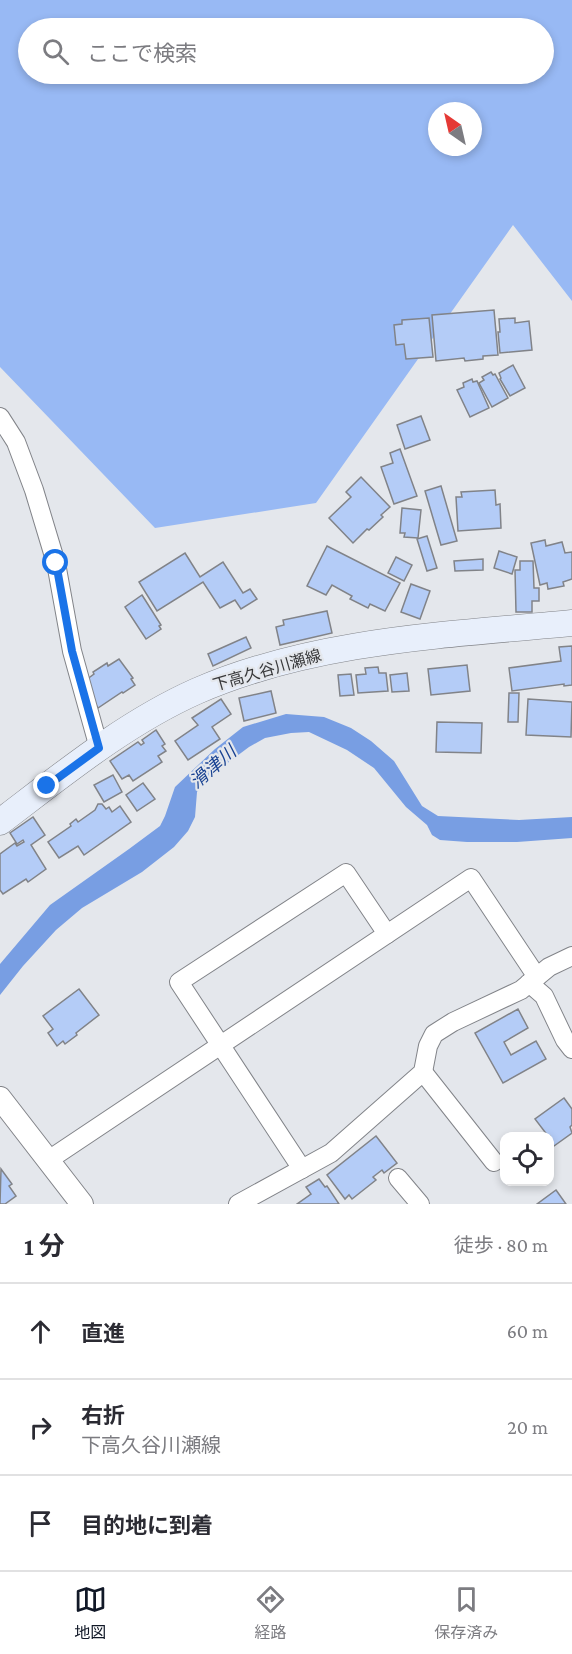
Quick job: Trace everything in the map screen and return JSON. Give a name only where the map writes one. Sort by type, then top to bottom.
[{"type":"main road","name":"下高久谷川瀬線","points":[[0,822],[99,748],[147,717],[197,691],[245,673],[295,659],[358,646],[572,623]]},
{"type":"street","points":[[0,417],[16,442],[34,490],[56,563],[72,651],[99,748]]},
{"type":"street","points":[[302,1169],[179,982],[346,873],[387,934]]},
{"type":"street","points":[[47,1161],[471,878],[544,996],[565,1040],[572,1049]]},
{"type":"street","points":[[238,1204],[331,1153],[423,1072],[428,1046],[434,1034],[453,1022],[521,990],[549,967],[572,956]]},
{"type":"street","points":[[423,1072],[494,1162]]},
{"type":"street","points":[[0,1098],[82,1204]]},
{"type":"street","points":[[398,1178],[420,1204]]},
{"type":"shaded area","points":[[0,0],[572,0],[572,301],[513,225],[316,503],[155,528],[0,367]]},
{"type":"water","name":"滑津川","points":[[286,714],[324,717],[351,728],[371,741],[394,761],[422,806],[438,816],[519,820],[572,817],[572,838],[517,842],[440,840],[432,835],[427,825],[406,807],[374,768],[347,750],[309,732],[265,738],[202,782],[197,792],[195,817],[188,831],[174,847],[142,872],[82,908],[56,930],[0,995],[0,964],[50,905],[160,826],[175,787],[215,749],[243,727]]},
{"type":"building","points":[[494,310],[498,355],[465,361],[464,358],[436,361],[432,315]]},
{"type":"building","points":[[429,318],[433,357],[406,359],[404,344],[396,345],[394,325],[402,324],[402,320]]},
{"type":"building","points":[[515,318],[515,323],[529,321],[532,350],[500,353],[499,319]]},
{"type":"building","points":[[513,365],[525,388],[510,396],[499,373]]},
{"type":"building","points":[[491,372],[495,374],[508,398],[492,407],[479,383],[484,380],[482,377]]},
{"type":"building","points":[[472,379],[473,382],[477,381],[489,408],[470,417],[457,390],[464,387],[463,383]]},
{"type":"building","points":[[421,416],[430,440],[405,449],[397,425]]},
{"type":"building","points":[[400,449],[417,496],[394,504],[381,467],[393,463],[390,453]]},
{"type":"building","points":[[361,477],[390,507],[381,515],[383,517],[353,543],[329,518],[351,497],[346,492]]},
{"type":"building","points":[[441,486],[457,541],[441,545],[425,491]]},
{"type":"building","points":[[495,490],[496,505],[500,504],[501,528],[458,531],[456,497],[462,497],[461,492]]},
{"type":"building","points":[[402,508],[421,510],[418,538],[404,537],[405,533],[400,533]]},
{"type":"building","points":[[427,536],[437,568],[427,571],[417,539]]},
{"type":"building","points":[[545,540],[546,546],[562,542],[565,553],[572,552],[572,579],[563,582],[564,586],[548,589],[547,583],[540,585],[531,543]]},
{"type":"building","points":[[327,546],[400,583],[385,611],[370,604],[368,608],[350,599],[352,596],[332,585],[326,595],[307,586]]},
{"type":"building","points":[[499,551],[517,557],[512,574],[494,568]]},
{"type":"building","points":[[185,553],[200,577],[223,562],[243,593],[250,589],[257,599],[241,609],[235,600],[220,608],[203,582],[157,611],[139,582]]},
{"type":"building","points":[[396,557],[412,565],[404,581],[388,573]]},
{"type":"building","points":[[483,559],[483,570],[455,571],[454,561]]},
{"type":"building","points":[[520,561],[533,561],[534,588],[539,588],[539,601],[532,601],[532,612],[516,612],[515,570],[520,570]]},
{"type":"building","points":[[411,584],[430,591],[420,619],[401,612]]},
{"type":"building","points":[[142,595],[161,625],[159,626],[161,629],[146,639],[125,607]]},
{"type":"building","points":[[327,611],[332,633],[280,645],[276,627],[284,625],[283,620]]},
{"type":"building","points":[[246,637],[251,648],[213,666],[208,654]]},
{"type":"building","points":[[572,646],[572,685],[512,691],[509,668],[561,661],[559,647]]},
{"type":"building","points":[[119,659],[133,678],[131,679],[135,685],[98,708],[82,685],[94,674],[93,672]]},
{"type":"building","points":[[467,665],[470,691],[431,695],[428,669]]},
{"type":"building","points":[[378,667],[379,673],[386,673],[388,691],[358,693],[356,675],[366,674],[365,668]]},
{"type":"building","points":[[407,673],[409,691],[392,692],[390,675]]},
{"type":"building","points":[[351,674],[354,695],[340,696],[338,675]]},
{"type":"building","points":[[271,691],[276,713],[244,721],[239,698]]},
{"type":"building","points":[[509,693],[519,693],[518,722],[508,722]]},
{"type":"building","points":[[221,699],[231,714],[212,727],[220,739],[188,760],[175,741],[198,725],[192,718]]},
{"type":"building","points":[[528,699],[572,702],[571,737],[526,735]]},
{"type":"building","points":[[437,722],[482,723],[481,753],[436,752]]},
{"type":"building","points":[[156,730],[165,744],[162,746],[166,751],[158,756],[162,762],[133,781],[129,775],[122,779],[110,761],[138,742],[141,745],[144,743],[142,740]]},
{"type":"building","points":[[113,775],[122,792],[104,802],[94,785]]},
{"type":"building","points":[[143,783],[155,799],[137,811],[126,795]]},
{"type":"building","points":[[98,804],[102,804],[106,809],[109,807],[112,812],[120,806],[131,822],[84,855],[78,846],[59,858],[48,842],[71,826],[70,824],[76,819],[78,822],[95,810]]},
{"type":"building","points":[[33,817],[45,835],[31,845],[46,869],[28,882],[26,879],[3,894],[0,890],[0,854],[15,843],[17,846],[24,842],[23,840],[17,844],[10,833]]},
{"type":"building","points":[[79,989],[99,1015],[65,1044],[63,1041],[57,1046],[48,1033],[53,1029],[43,1016]]},
{"type":"building","points":[[518,1009],[528,1028],[504,1042],[511,1055],[536,1041],[546,1059],[503,1083],[475,1033]]},
{"type":"building","points":[[564,1098],[572,1109],[570,1127],[572,1133],[554,1146],[554,1132],[545,1132],[535,1119]]},
{"type":"building","points":[[376,1136],[397,1163],[384,1173],[382,1170],[373,1177],[376,1180],[352,1199],[349,1195],[345,1199],[327,1175]]},
{"type":"building","points":[[1,1169],[12,1184],[9,1186],[16,1196],[5,1204],[0,1204]]},
{"type":"building","points":[[319,1179],[325,1187],[327,1186],[339,1204],[297,1204],[311,1194],[306,1187]]},
{"type":"building","points":[[556,1190],[566,1204],[537,1204]]},
{"type":"route","points":[[47,786],[99,748],[72,651],[56,563]]}]
